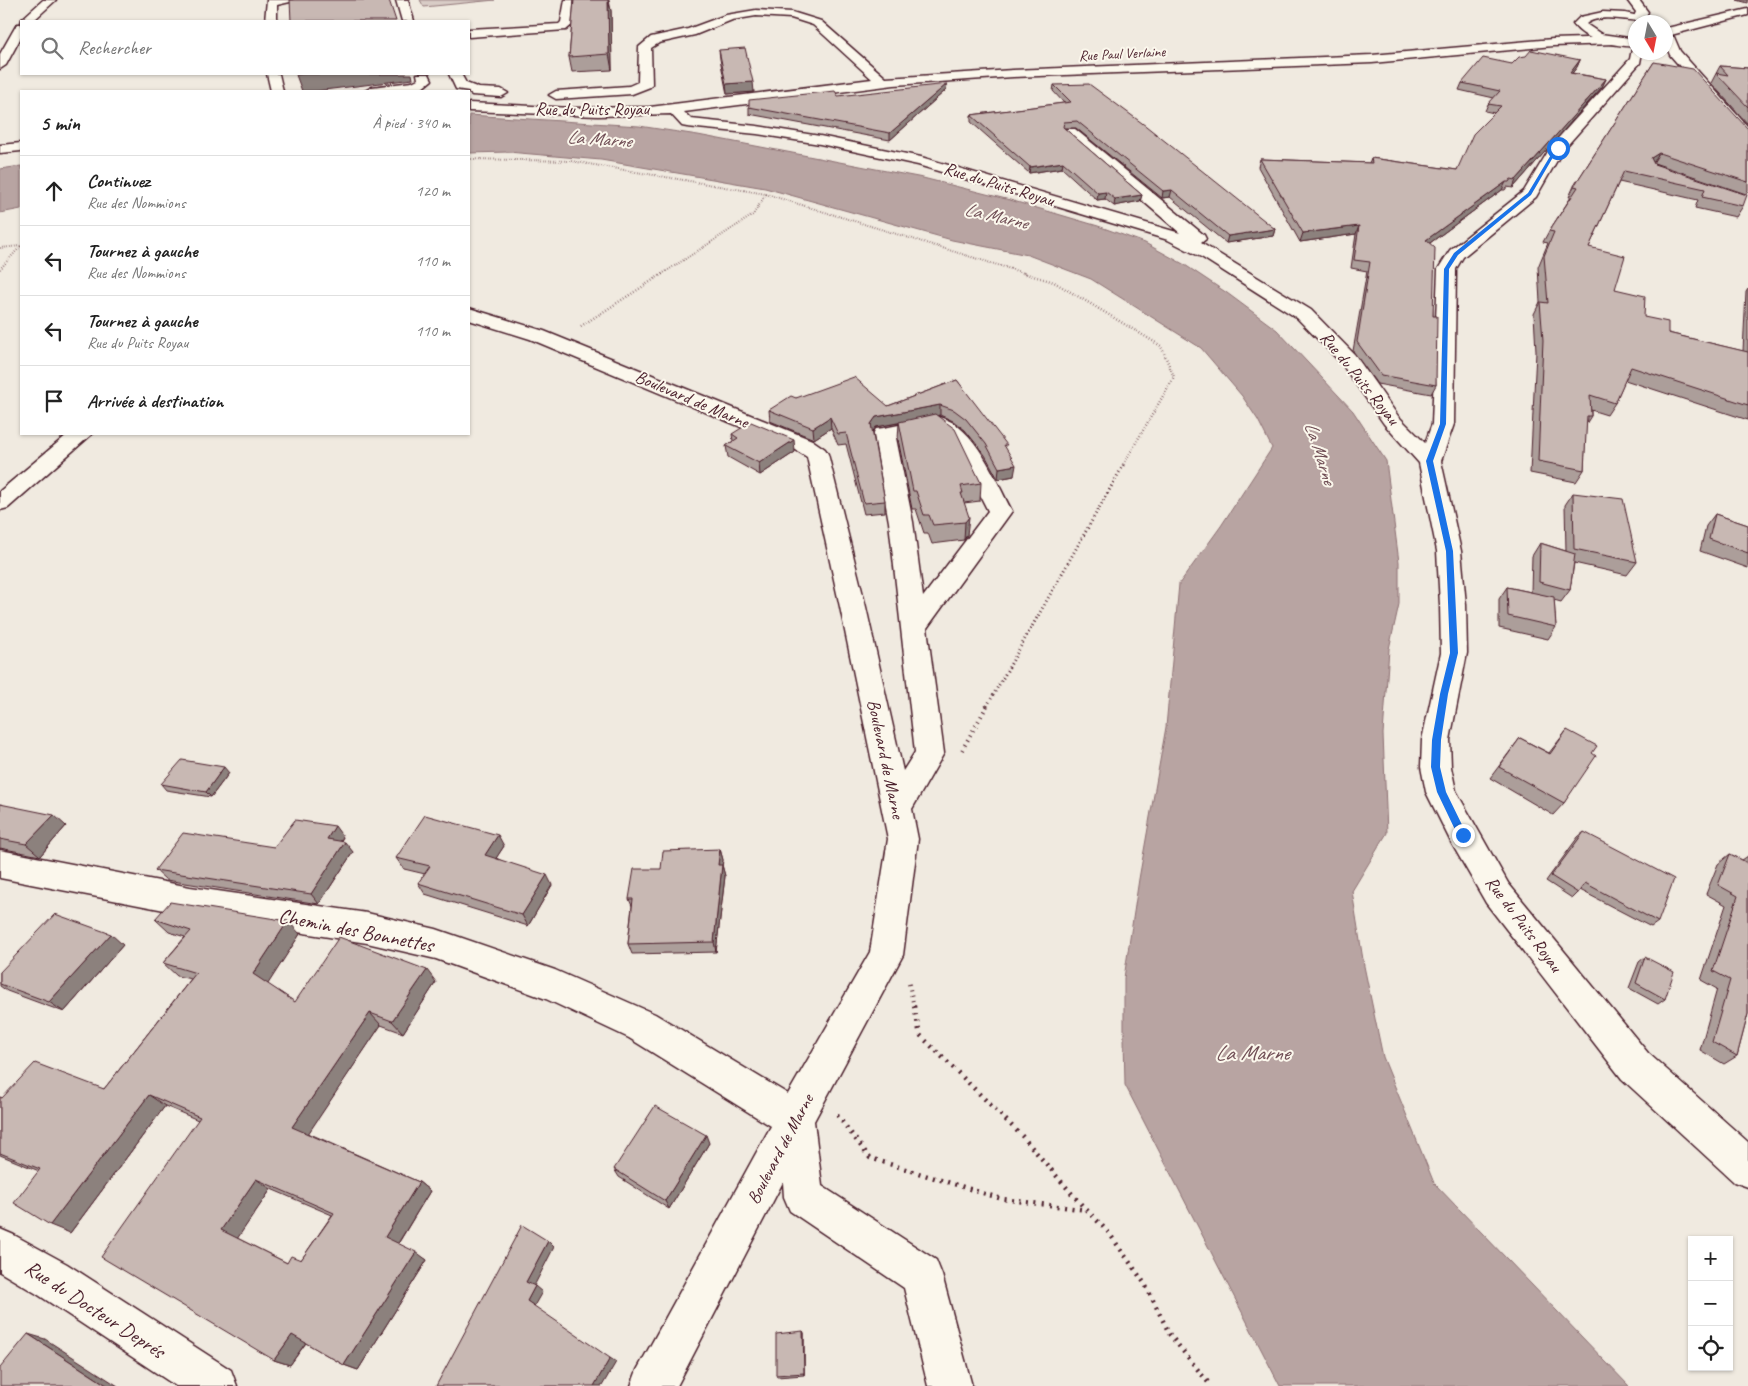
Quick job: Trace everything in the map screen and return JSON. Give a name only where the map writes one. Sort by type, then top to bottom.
[{"type":"street","points":[[27,20],[50,0]]},
{"type":"street","points":[[271,20],[271,2],[286,0]]},
{"type":"street","points":[[402,0],[408,20]]},
{"type":"street","points":[[470,34],[562,27],[567,24],[571,0]]},
{"type":"street","points":[[1633,0],[1642,12],[1638,15]]},
{"type":"street","points":[[1593,5],[1628,16]]},
{"type":"street","points":[[1673,35],[1690,26],[1748,12]]},
{"type":"street","points":[[546,95],[632,90],[642,87],[645,84],[645,47],[650,42],[691,32],[730,17],[756,13],[792,15],[817,23],[883,82]]},
{"type":"street","points":[[1583,20],[1598,16],[1628,18]]},
{"type":"street","points":[[1583,20],[1614,40],[1628,45]]},
{"type":"street","points":[[1571,41],[1580,37],[1583,20]]},
{"type":"street","points":[[7,26],[20,26]]},
{"type":"street","points":[[0,65],[20,28]]},
{"type":"street","name":"Rue Paul Verlaine","points":[[674,109],[808,90],[883,82],[1423,56],[1571,41],[1614,40]]},
{"type":"street","points":[[1673,44],[1748,136]]},
{"type":"street","points":[[1430,461],[1443,424],[1447,269],[1456,254],[1530,194],[1558,148],[1636,60]]},
{"type":"street","points":[[274,75],[277,90]]},
{"type":"street","points":[[381,90],[416,86],[425,80],[423,75]]},
{"type":"street","points":[[456,75],[461,86],[477,92],[512,94]]},
{"type":"street","name":"Rue du Puits Royau","points":[[470,106],[593,112],[674,109],[687,123],[766,132],[921,161],[1174,236],[1238,272],[1304,314],[1348,358],[1391,420],[1430,461],[1450,551],[1454,653],[1436,740],[1436,767],[1442,792],[1463,835],[1497,893],[1635,1066],[1748,1168]]},
{"type":"street","points":[[1070,132],[1238,272]]},
{"type":"street","points":[[0,149],[20,147]]},
{"type":"street","name":"Boulevard de Marne","points":[[470,314],[555,342],[804,445],[817,454],[853,607],[903,839],[886,955],[653,1386]]},
{"type":"street","points":[[896,808],[930,753],[901,522],[884,434],[939,423],[964,442],[1000,511],[915,626]]},
{"type":"street","points":[[0,503],[81,435]]},
{"type":"street","name":"Chemin des Bonnettes","points":[[0,864],[190,901],[367,928],[436,944],[555,986],[642,1026],[802,1108]]},
{"type":"street","points":[[802,1108],[804,1197],[921,1275],[950,1386]]},
{"type":"street","name":"Rue du Docteur Deprés","points":[[0,1249],[52,1279],[215,1386]]},
{"type":"path","points":[[555,342],[753,215],[766,194]]},
{"type":"path","points":[[0,248],[20,246]]},
{"type":"path","points":[[0,269],[20,247]]},
{"type":"path","points":[[909,982],[920,1034],[1022,1136],[1109,1233],[1145,1284],[1170,1335],[1211,1386]]},
{"type":"path","points":[[802,1108],[834,1111],[870,1158],[1002,1199],[1087,1210]]},
{"type":"shaded area","points":[[420,0],[495,0],[424,7]]},
{"type":"water","name":"La Marne","points":[[470,115],[639,126],[698,135],[923,178],[1010,200],[1098,226],[1145,243],[1185,265],[1227,293],[1277,330],[1353,411],[1386,461],[1399,562],[1399,604],[1389,649],[1383,734],[1387,833],[1352,891],[1364,966],[1383,1057],[1434,1183],[1629,1386],[1280,1386],[1125,1085],[1124,978],[1139,879],[1166,727],[1179,584],[1221,526],[1272,448],[1258,420],[1242,396],[1201,348],[1091,279],[1028,255],[952,240],[765,188],[601,160],[508,152],[470,153]]},
{"type":"water","points":[[20,166],[20,209],[0,213],[0,169]]},
{"type":"building","points":[[290,0],[389,0],[396,20],[291,20]]},
{"type":"building","points":[[574,0],[608,0],[609,54],[569,57]]},
{"type":"building","points":[[745,48],[753,82],[726,84],[719,50]]},
{"type":"building","points":[[1531,50],[1580,60],[1570,73],[1606,79],[1516,180],[1511,179],[1509,182],[1506,182],[1426,240],[1435,248],[1433,316],[1437,316],[1436,385],[1381,375],[1357,342],[1370,262],[1354,260],[1359,226],[1303,233],[1260,159],[1372,163],[1371,158],[1457,170],[1473,134],[1501,106],[1488,104],[1500,91],[1462,83],[1483,58],[1512,64],[1519,57],[1526,56]]},
{"type":"building","points":[[1654,62],[1693,69],[1748,129],[1748,182],[1659,153],[1651,158],[1654,164],[1747,195],[1743,206],[1702,197],[1705,189],[1624,171],[1589,247],[1625,256],[1615,289],[1645,296],[1644,317],[1668,322],[1668,333],[1748,352],[1748,405],[1631,367],[1615,403],[1590,395],[1591,416],[1587,416],[1584,470],[1538,461],[1543,340],[1540,302],[1548,303],[1544,256],[1554,232],[1549,231],[1578,187],[1574,186]]},
{"type":"building","points":[[1720,66],[1748,68],[1748,107],[1716,73],[1728,75]]},
{"type":"building","points":[[947,84],[890,133],[749,107],[749,100],[835,91],[838,96]]},
{"type":"building","points":[[1089,84],[1146,126],[1275,229],[1228,236],[1172,190],[1163,191],[1077,121],[1064,122],[1063,127],[1142,195],[1115,199],[1106,192],[1098,193],[1063,162],[1030,167],[971,115],[1071,102],[1054,85]]},
{"type":"building","points":[[854,377],[888,406],[957,380],[1007,445],[1004,445],[1016,465],[999,468],[986,444],[966,419],[954,410],[940,405],[876,417],[871,424],[885,501],[864,503],[846,433],[838,434],[830,417],[813,428],[769,410],[791,396],[796,398]]},
{"type":"building","points":[[935,414],[955,429],[981,483],[961,486],[963,493],[961,493],[969,517],[965,522],[933,525],[929,515],[924,515],[916,491],[913,491],[899,422]]},
{"type":"building","points":[[751,422],[794,440],[759,463],[726,446],[738,438],[732,434]]},
{"type":"building","points":[[1573,493],[1623,499],[1637,562],[1574,549]]},
{"type":"building","points":[[1715,514],[1748,525],[1748,553],[1709,539]]},
{"type":"building","points":[[1540,543],[1575,554],[1570,590],[1539,582]]},
{"type":"building","points":[[1507,587],[1554,597],[1556,627],[1508,616]]},
{"type":"building","points":[[1567,730],[1597,746],[1592,753],[1596,756],[1564,803],[1499,767],[1520,738],[1550,754]]},
{"type":"building","points":[[182,760],[224,767],[206,792],[161,784]]},
{"type":"building","points":[[0,804],[54,815],[26,844],[0,839]]},
{"type":"building","points":[[425,815],[498,835],[485,855],[547,875],[522,915],[418,883],[430,866],[396,858]]},
{"type":"building","points":[[295,820],[335,826],[327,839],[345,842],[311,894],[155,870],[183,833],[274,847]]},
{"type":"building","points":[[1584,832],[1674,879],[1658,922],[1585,883],[1578,893],[1551,876]]},
{"type":"building","points":[[720,849],[718,865],[722,865],[714,942],[628,944],[633,899],[629,899],[634,869],[661,869],[663,851]]},
{"type":"building","points":[[1730,854],[1748,863],[1748,1014],[1737,1056],[1712,1042],[1730,980],[1713,971],[1738,896],[1718,885]]},
{"type":"building","points":[[170,902],[288,921],[253,974],[295,1002],[339,937],[427,970],[392,1021],[370,1013],[292,1127],[419,1182],[385,1237],[416,1252],[344,1365],[292,1335],[274,1360],[101,1257],[200,1117],[149,1095],[50,1225],[14,1203],[40,1169],[0,1153],[0,1097],[2,1098],[35,1063],[104,1089],[196,973],[163,963],[191,931],[155,919]],"holes":[[[256,1179],[334,1213],[301,1260],[291,1256],[287,1263],[221,1230]]]},
{"type":"building","points":[[55,914],[111,934],[49,1002],[0,984],[0,972]]},
{"type":"building","points":[[1645,957],[1674,972],[1665,999],[1636,983]]},
{"type":"building","points":[[655,1106],[706,1135],[665,1201],[614,1169]]},
{"type":"building","points":[[522,1225],[548,1241],[526,1282],[535,1286],[527,1301],[610,1358],[594,1386],[436,1386]]},
{"type":"building","points":[[803,1331],[804,1373],[776,1375],[776,1334]]},
{"type":"building","points":[[28,1334],[108,1386],[0,1386],[0,1368]]},
{"type":"route","points":[[1463,835],[1442,792],[1436,767],[1436,740],[1454,653],[1450,551],[1430,461],[1443,424],[1447,269],[1456,254],[1530,194],[1558,148]]}]
